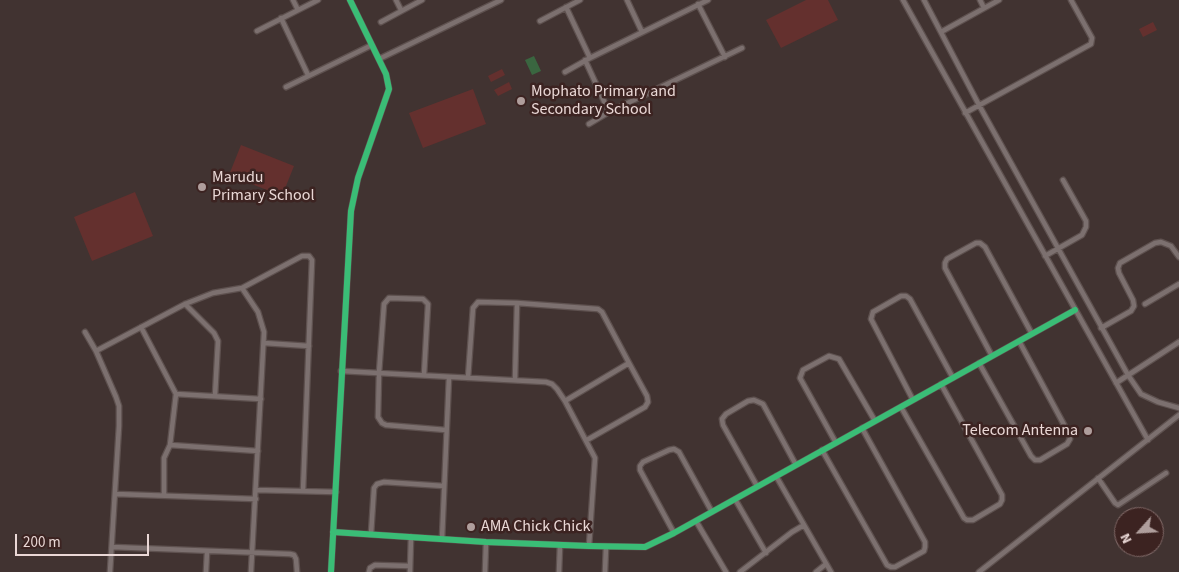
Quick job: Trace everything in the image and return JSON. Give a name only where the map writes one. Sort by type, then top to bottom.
[{"type":"street","points":[[293,0],[298,10]]},
{"type":"street","points":[[257,31],[318,0]]},
{"type":"street","points":[[331,572],[351,211],[358,178],[388,89],[386,74],[350,0]]},
{"type":"street","points":[[396,0],[401,10]]},
{"type":"street","points":[[381,22],[422,0]]},
{"type":"street","points":[[379,59],[500,0]]},
{"type":"street","points":[[540,21],[568,4],[580,0]]},
{"type":"street","points":[[627,0],[642,32]]},
{"type":"street","points":[[564,72],[708,0]]},
{"type":"street","points":[[902,0],[1148,440]]},
{"type":"street","points":[[924,0],[979,105],[1128,375],[1141,394],[1158,402],[1179,408]]},
{"type":"street","points":[[980,0],[984,8]]},
{"type":"street","points":[[941,32],[999,0]]},
{"type":"street","points":[[965,113],[1091,44],[1092,38],[1071,0]]},
{"type":"street","points":[[568,4],[609,112]]},
{"type":"street","points":[[698,4],[725,57]]},
{"type":"street","points":[[281,18],[308,75]]},
{"type":"street","points":[[286,87],[372,45]]},
{"type":"street","points":[[588,124],[742,48]]},
{"type":"street","points":[[1044,256],[1082,235],[1086,227],[1086,221],[1063,180]]},
{"type":"street","points":[[1101,328],[1131,311],[1134,306],[1133,300],[1119,273],[1120,263],[1155,243],[1161,242],[1171,246],[1179,257]]},
{"type":"street","points":[[992,356],[944,263],[947,259],[976,243],[980,243],[985,247],[1032,334]]},
{"type":"street","points":[[96,351],[185,304],[213,293],[242,288],[302,256],[310,257],[313,264],[303,492]]},
{"type":"street","points":[[1144,304],[1179,284]]},
{"type":"street","points":[[242,288],[261,319],[264,332],[251,572]]},
{"type":"street","points":[[913,400],[870,319],[873,312],[901,296],[906,296],[910,300],[953,378]]},
{"type":"street","points":[[424,375],[429,306],[425,300],[389,298],[385,300],[379,373],[378,414],[382,423],[386,425],[446,430]]},
{"type":"street","points":[[468,378],[475,305],[480,302],[598,309],[602,312],[647,396],[648,402],[645,407],[587,440]]},
{"type":"street","points":[[515,380],[517,303]]},
{"type":"street","points":[[185,304],[214,333],[218,341],[215,396]]},
{"type":"street","points":[[333,532],[486,542],[644,547],[696,521],[1075,310]]},
{"type":"street","points":[[141,328],[176,394],[170,445],[164,458],[164,495]]},
{"type":"street","points":[[85,332],[96,351],[118,406],[116,494],[110,572]]},
{"type":"street","points":[[979,363],[1031,456],[1035,460],[1040,460],[1067,444],[1070,439],[1019,342]]},
{"type":"street","points":[[264,343],[309,346]]},
{"type":"street","points":[[1116,383],[1178,344]]},
{"type":"street","points":[[836,443],[800,378],[803,370],[829,356],[839,359],[875,421]]},
{"type":"street","points":[[565,401],[629,363]]},
{"type":"street","points":[[342,371],[515,380],[552,384],[565,401],[595,458],[589,546]]},
{"type":"street","points":[[442,539],[449,377]]},
{"type":"street","points":[[901,406],[964,518],[973,520],[1000,504],[1002,495],[941,384]]},
{"type":"street","points":[[176,394],[261,399]]},
{"type":"street","points":[[757,486],[722,425],[722,419],[726,414],[748,401],[754,400],[763,404],[796,465]]},
{"type":"street","points":[[979,572],[1179,415]]},
{"type":"street","points":[[822,450],[887,565],[895,567],[924,551],[926,547],[925,542],[862,428]]},
{"type":"street","points":[[170,445],[258,450]]},
{"type":"street","points":[[674,533],[640,470],[643,462],[669,450],[674,449],[679,452],[712,512]]},
{"type":"street","points":[[1098,478],[1118,505],[1166,473]]},
{"type":"street","points":[[776,476],[831,572]]},
{"type":"street","points":[[371,534],[374,488],[378,483],[444,486]]},
{"type":"street","points":[[256,490],[336,492]]},
{"type":"street","points":[[116,494],[256,499]]},
{"type":"street","points":[[735,499],[766,553]]},
{"type":"street","points":[[696,521],[726,572]]},
{"type":"street","points":[[740,572],[804,525]]},
{"type":"street","points":[[369,572],[370,568],[374,565],[410,569],[411,537]]},
{"type":"street","points":[[485,572],[486,542]]},
{"type":"street","points":[[559,572],[560,545]]},
{"type":"street","points":[[112,547],[292,554],[296,559],[297,572]]},
{"type":"street","points":[[605,572],[606,547]]},
{"type":"street","points":[[206,572],[207,552]]},
{"type":"street","points":[[816,572],[826,564]]},
{"type":"shaded area","points":[[806,0],[828,0],[838,20],[781,48],[766,20]]},
{"type":"shaded area","points":[[1153,22],[1157,30],[1143,37],[1139,29]]},
{"type":"shaded area","points":[[534,56],[541,71],[532,75],[525,60]]},
{"type":"shaded area","points":[[502,69],[505,75],[491,82],[488,76]]},
{"type":"shaded area","points":[[509,82],[512,89],[498,96],[494,90]]},
{"type":"shaded area","points":[[473,89],[486,124],[423,148],[409,113]]},
{"type":"shaded area","points":[[241,145],[294,166],[282,196],[229,175]]},
{"type":"shaded area","points":[[135,192],[153,236],[92,261],[74,217]]},
{"type":"cycle path","points":[[331,572],[351,211],[358,178],[389,89],[386,74],[350,0]]},
{"type":"cycle path","points":[[333,532],[486,542],[645,547],[674,533],[1075,310]]},
{"type":"place","name":"Mophato Primary and Secondary School","points":[[521,101]]},
{"type":"place","name":"Marudu Primary School","points":[[202,187]]},
{"type":"place","name":"Telecom Antenna","points":[[1088,431]]},
{"type":"place","name":"AMA Chick Chick","points":[[471,527]]}]
